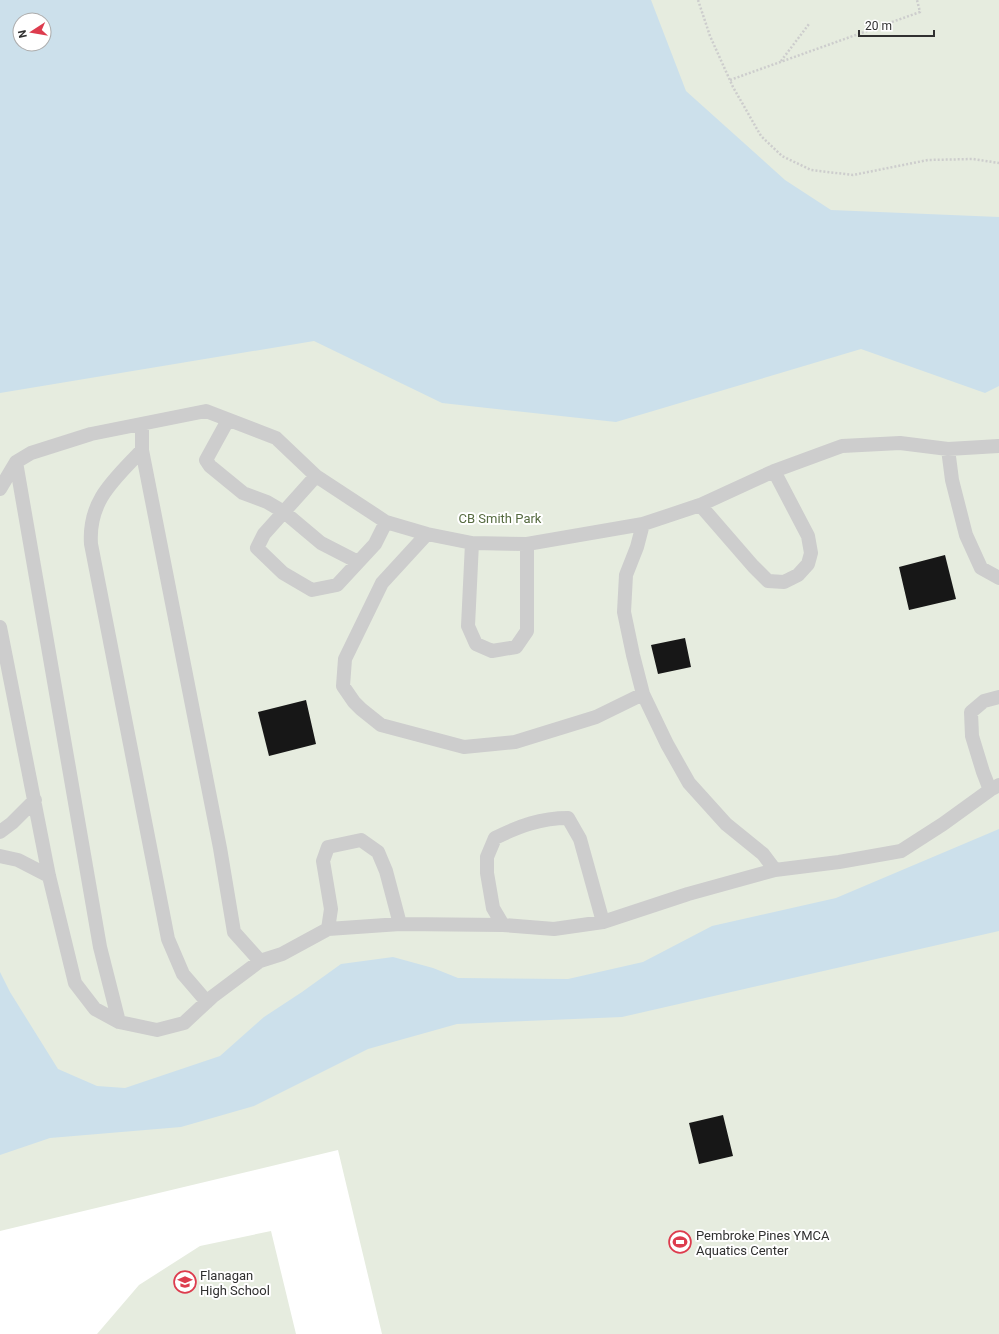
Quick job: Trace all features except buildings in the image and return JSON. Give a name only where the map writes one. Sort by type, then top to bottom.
[{"type":"lane","points":[[0,489],[16,462],[31,453],[91,434],[206,411],[276,438],[316,476],[386,522],[427,534],[472,543],[527,544],[643,524],[700,505],[774,471],[842,446],[900,443],[948,449],[999,446]]},
{"type":"lane","points":[[228,420],[206,460],[210,466],[243,493],[267,502],[284,512],[321,543],[358,562]]},
{"type":"lane","points":[[142,424],[142,450],[220,848],[234,932],[260,961]]},
{"type":"lane","points":[[948,449],[952,480],[966,535],[980,568],[999,578]]},
{"type":"lane","points":[[142,450],[111,482],[101,497],[94,512],[90,531],[91,544],[168,939],[183,974],[207,1002]]},
{"type":"lane","points":[[16,462],[100,947],[119,1022]]},
{"type":"lane","points":[[700,505],[752,566],[768,581],[784,582],[798,575],[808,564],[811,553],[808,536],[774,471]]},
{"type":"lane","points":[[316,476],[264,534],[257,548],[283,573],[312,590],[337,585],[375,544],[386,522]]},
{"type":"lane","points":[[643,524],[637,547],[626,575],[624,612],[643,694],[667,744],[689,783],[726,824],[763,854],[775,870]]},
{"type":"lane","points":[[427,534],[382,583],[345,659],[343,686],[361,710],[381,725],[464,747],[515,742],[596,717],[643,694]]},
{"type":"lane","points":[[472,543],[468,626],[476,644],[492,651],[516,647],[527,631],[527,544]]},
{"type":"lane","points":[[0,627],[49,876],[75,983],[95,1009],[119,1022],[157,1030],[184,1023],[207,1002],[260,961],[282,954],[328,929],[400,924],[503,926],[554,929],[603,922],[688,894],[775,870],[839,862],[901,850],[943,824],[995,788],[982,772],[972,736],[971,712],[984,701],[999,697]]},
{"type":"lane","points":[[0,832],[12,823],[35,800]]},
{"type":"lane","points":[[503,926],[493,908],[486,857],[495,838],[516,827],[552,818],[568,818],[580,839],[603,922]]},
{"type":"lane","points":[[328,929],[331,909],[323,861],[328,847],[361,840],[378,852],[386,871],[400,924]]},
{"type":"lane","points":[[0,856],[18,860],[49,876]]},
{"type":"path","points":[[698,0],[710,36],[730,80],[761,136],[782,156],[811,170],[853,175],[928,160],[973,159],[999,163]]},
{"type":"path","points":[[730,80],[920,12],[917,0]]},
{"type":"path","points":[[781,62],[809,24]]},
{"type":"green space","name":"CB Smith Park","points":[[0,0],[999,0],[999,1334],[382,1334],[338,1150],[0,1231]]},
{"type":"green space","points":[[271,1231],[296,1334],[97,1334],[139,1285],[200,1246]]},
{"type":"water","points":[[0,0],[651,0],[686,91],[785,180],[831,210],[999,217],[999,386],[985,393],[861,349],[616,422],[442,403],[314,341],[0,393]]},
{"type":"water","points":[[999,829],[999,931],[622,1017],[457,1024],[368,1049],[254,1106],[181,1127],[50,1138],[0,1155],[0,972],[10,992],[58,1069],[97,1086],[125,1088],[220,1056],[264,1017],[341,964],[393,957],[433,968],[458,978],[568,979],[643,962],[712,926],[836,898]]},
{"type":"place","name":"Pembroke Pines YMCA Aquatics Center","points":[[680,1242]]},
{"type":"place","name":"Flanagan High School","points":[[185,1282]]}]
